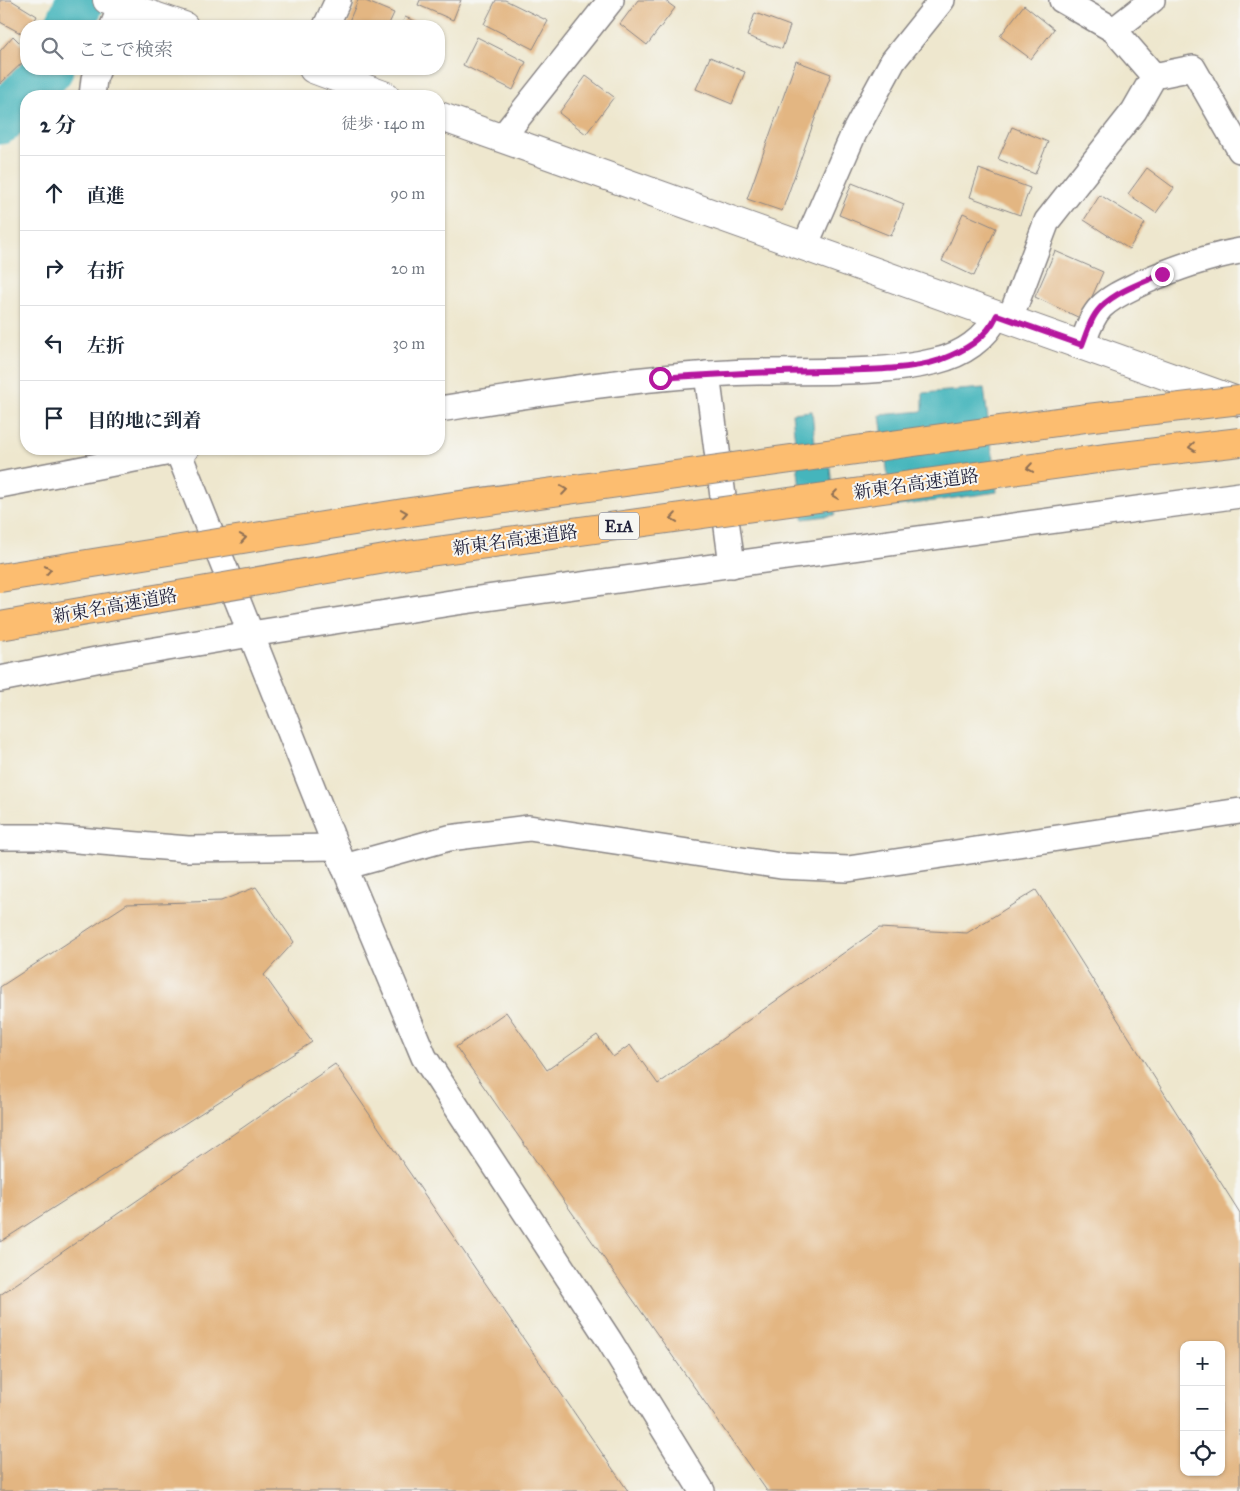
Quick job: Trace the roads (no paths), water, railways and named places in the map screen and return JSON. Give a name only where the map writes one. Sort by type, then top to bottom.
[{"type":"highway","points":[[0,578],[410,512],[1086,418],[1240,401]]},
{"type":"highway","name":"新東名高速道路","points":[[0,626],[408,555],[1105,458],[1240,442]]},
{"type":"street","points":[[329,20],[338,0]]},
{"type":"street","points":[[501,139],[611,0]]},
{"type":"street","points":[[805,246],[854,133],[893,61],[942,0]]},
{"type":"street","points":[[1062,0],[1114,30],[1154,76]]},
{"type":"street","points":[[1114,30],[1152,0]]},
{"type":"street","points":[[112,8],[160,20]]},
{"type":"street","points":[[445,407],[602,385],[707,374],[875,369],[938,361],[972,345],[1004,317],[1047,221],[1134,112],[1154,76],[1193,68],[1240,150]]},
{"type":"street","points":[[93,90],[96,75]]},
{"type":"street","points":[[329,75],[370,90]]},
{"type":"street","points":[[445,118],[1240,401]]},
{"type":"street","points":[[1082,345],[1090,323],[1100,308],[1118,294],[1194,262],[1240,251]]},
{"type":"street","points":[[707,374],[732,565]]},
{"type":"street","points":[[0,484],[149,455]]},
{"type":"street","points":[[182,455],[340,857],[424,1057],[609,1340],[702,1491]]},
{"type":"street","points":[[0,679],[251,634],[457,602],[1240,495]]},
{"type":"street","points":[[0,837],[40,836],[188,849],[340,857],[449,838],[529,828],[781,866],[848,869],[1240,811]]},
{"type":"water","points":[[984,388],[997,492],[892,507],[880,415],[923,411],[923,393]]},
{"type":"water","points":[[812,411],[817,467],[830,467],[835,515],[803,519],[792,413]]},
{"type":"waterway","points":[[72,20],[81,0]]},
{"type":"waterway","points":[[29,90],[43,75]]},
{"type":"waterway","points":[[0,120],[20,99]]}]
